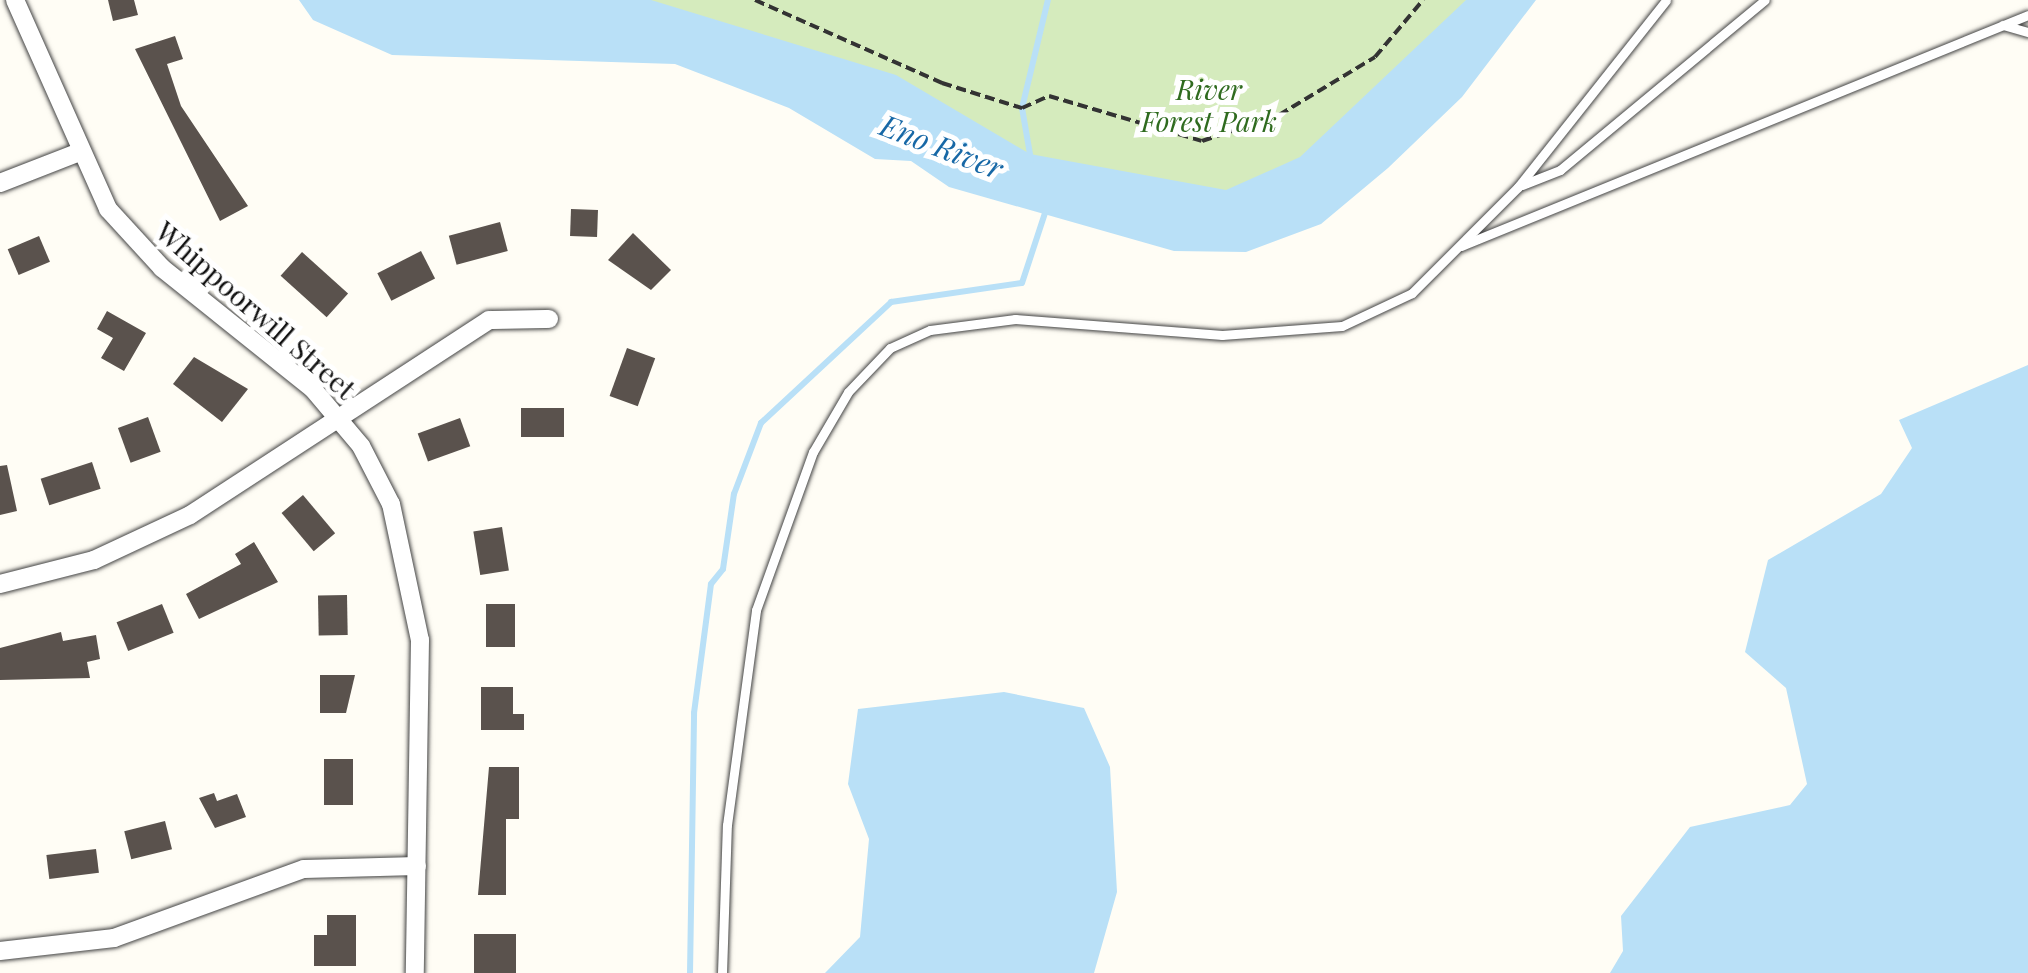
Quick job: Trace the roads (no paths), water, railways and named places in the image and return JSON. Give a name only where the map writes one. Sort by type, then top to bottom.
[{"type":"street","name":"Whippoorwill Street","points":[[15,0],[78,153],[128,234],[337,414],[391,504],[413,582],[415,973]]},
{"type":"street","points":[[0,184],[78,153]]},
{"type":"street","points":[[0,584],[58,572],[155,533],[489,320],[549,319]]},
{"type":"street","points":[[0,951],[114,938],[304,868],[417,866]]},
{"type":"lane","points":[[722,973],[727,825],[756,610],[813,452],[848,392],[890,348],[930,330],[1015,318],[1222,334],[1342,326],[1412,293],[1518,187],[1666,0]]},
{"type":"lane","points":[[1518,187],[1560,170],[1765,0]]},
{"type":"lane","points":[[1458,247],[2028,15]]},
{"type":"lane","points":[[2003,24],[2028,32]]},
{"type":"water","name":"Eno River","points":[[299,0],[651,0],[896,75],[1030,154],[1226,190],[1300,157],[1466,0],[1536,0],[1462,97],[1388,168],[1321,224],[1246,252],[1174,251],[949,187],[911,161],[875,159],[789,108],[675,64],[392,55],[313,20]]},
{"type":"water","points":[[2028,365],[2028,973],[1610,973],[1623,951],[1621,916],[1690,827],[1790,805],[1807,784],[1786,688],[1745,652],[1768,560],[1881,494],[1912,448],[1899,420]]},
{"type":"water","points":[[1004,692],[1084,708],[1110,767],[1117,892],[1094,973],[825,973],[860,937],[869,839],[848,784],[858,709]]},
{"type":"waterway","points":[[1031,160],[1022,108],[1048,0]]},
{"type":"waterway","points":[[690,973],[694,713],[711,584],[723,569],[734,494],[761,423],[891,302],[1022,283],[1047,207]]},
{"type":"park label","name":"River Forest Park","points":[[1209,105]]}]
